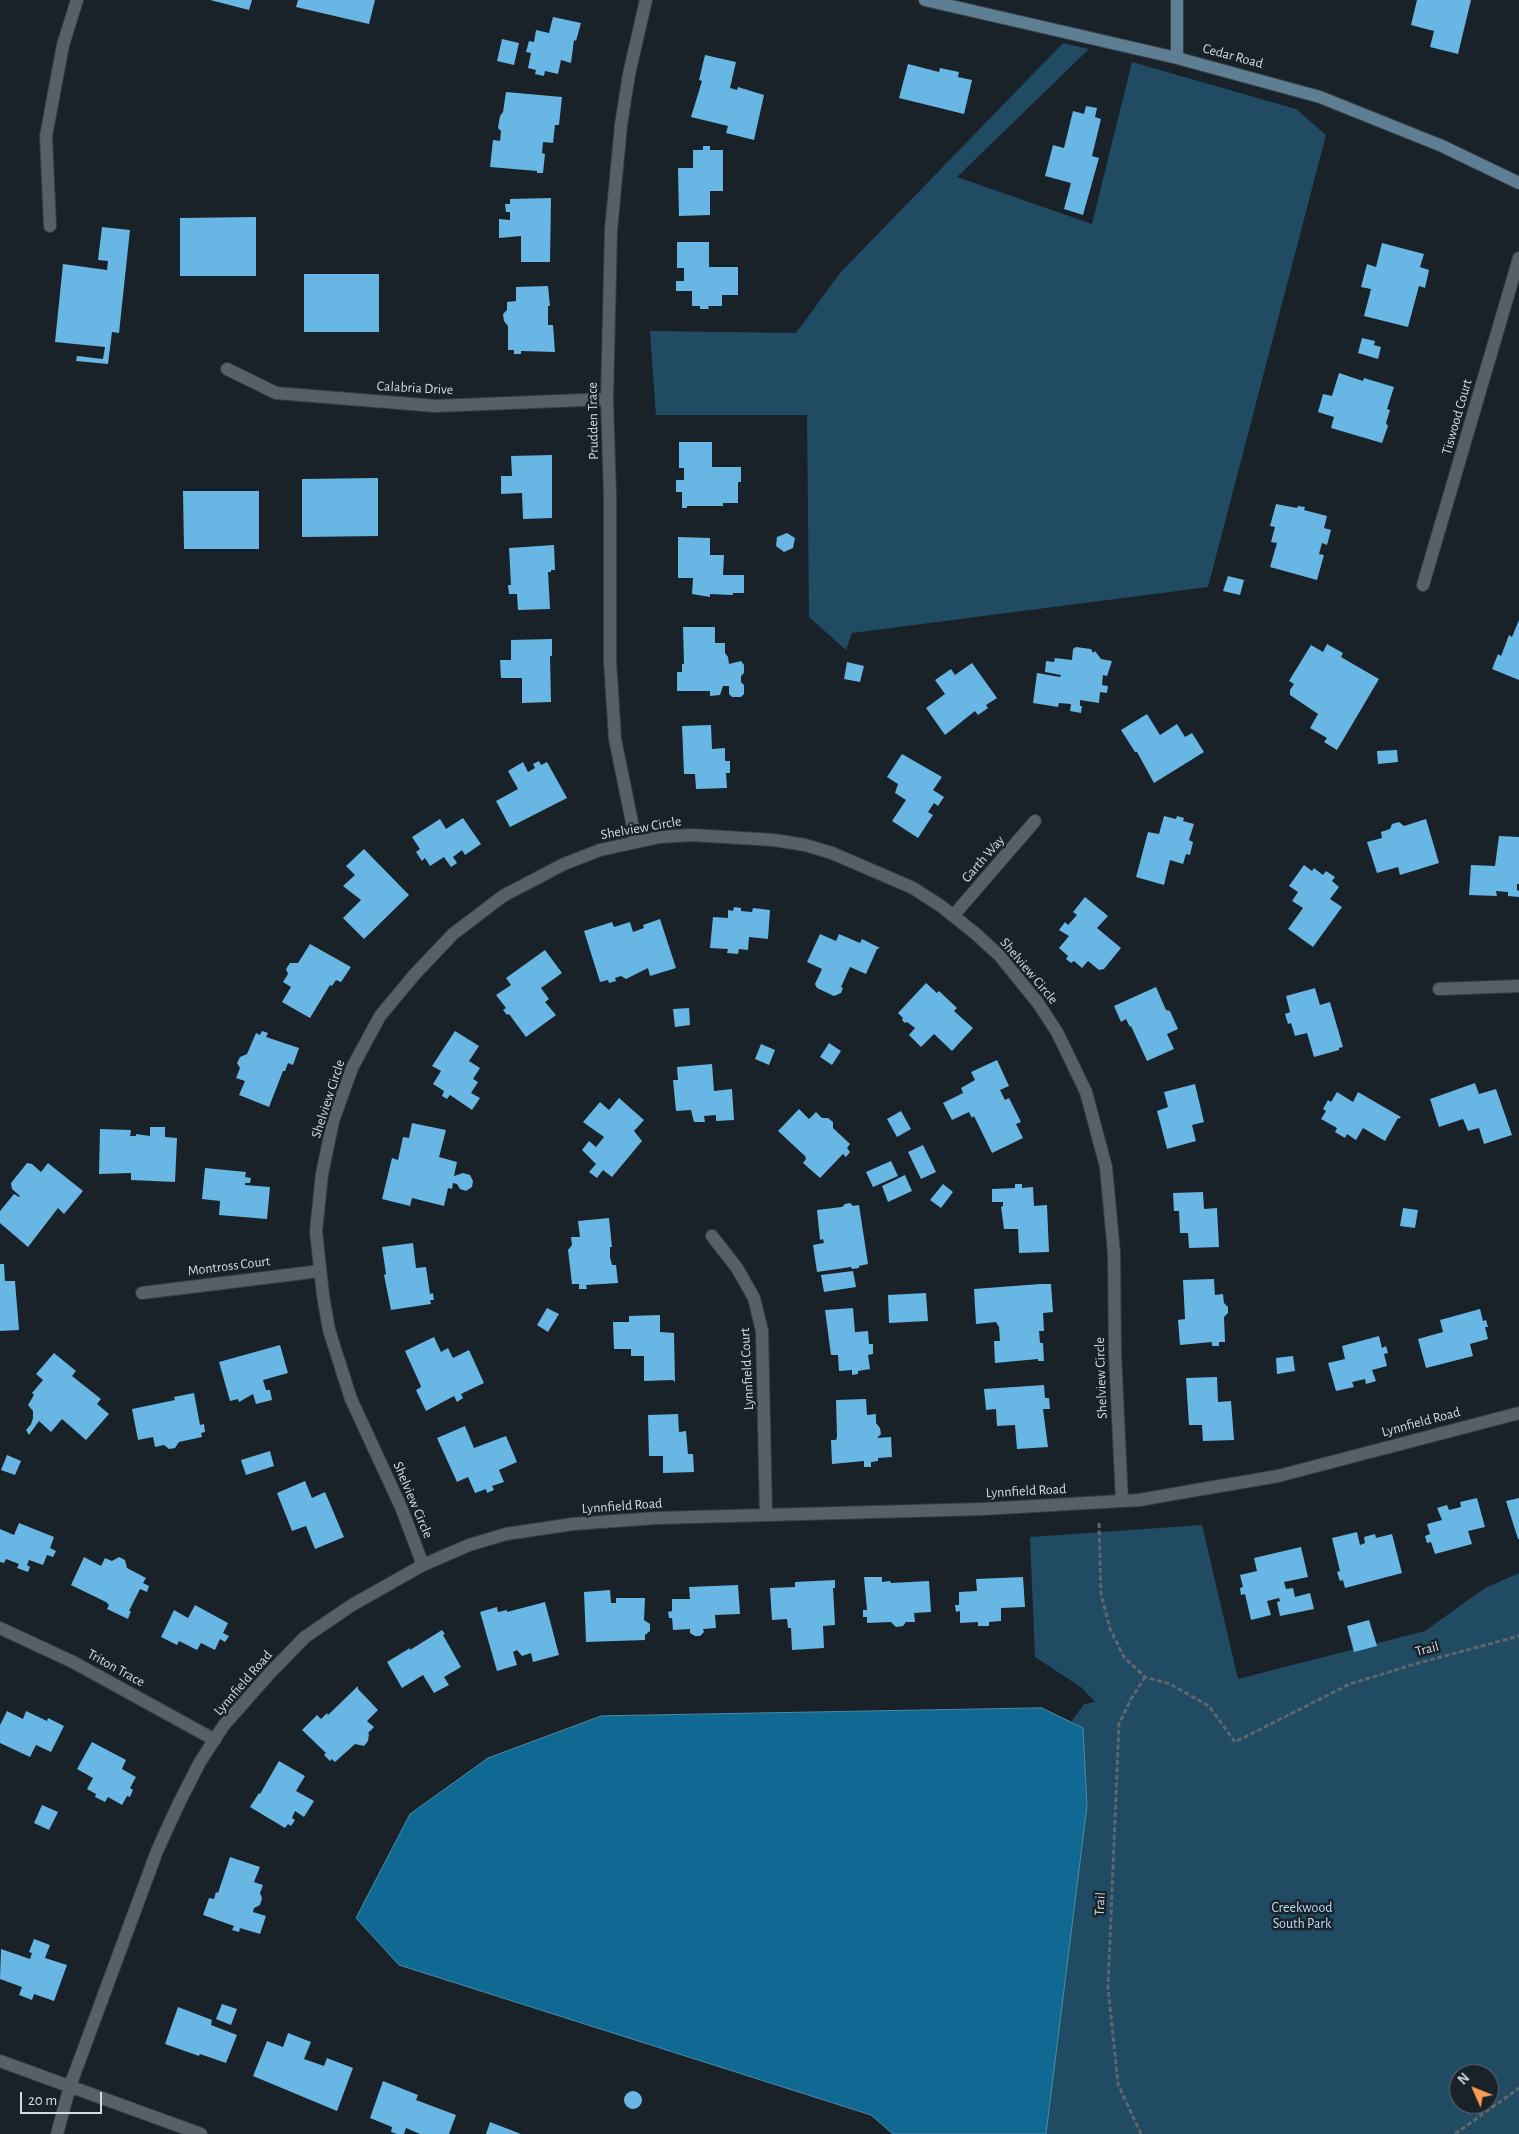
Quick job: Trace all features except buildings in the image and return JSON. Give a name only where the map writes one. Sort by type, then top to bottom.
[{"type":"street","points":[[50,226],[46,136],[63,45],[77,0]]},
{"type":"street","name":"Prudden Trace","points":[[636,842],[615,739],[610,661],[610,496],[606,399],[611,230],[621,125],[628,74],[646,0]]},
{"type":"street","name":"Cedar Road","points":[[925,0],[1177,58],[1320,96],[1442,146],[1519,183]]},
{"type":"street","points":[[1177,58],[1178,0]]},
{"type":"street","name":"Tiswood Court","points":[[1423,584],[1519,258]]},
{"type":"street","name":"Calabria Drive","points":[[227,369],[276,393],[426,405],[606,399]]},
{"type":"street","name":"Garth Way","points":[[953,916],[1036,821]]},
{"type":"street","name":"Shelview Circle","points":[[423,1565],[401,1507],[351,1399],[329,1330],[316,1231],[322,1174],[333,1121],[352,1068],[380,1016],[415,974],[453,934],[503,896],[564,864],[600,850],[660,837],[692,835],[774,840],[805,845],[832,853],[913,888],[953,916],[1000,956],[1038,1003],[1057,1032],[1086,1092],[1106,1167],[1114,1252],[1115,1354],[1122,1501]]},
{"type":"street","points":[[1439,990],[1519,986]]},
{"type":"street","name":"Lynnfield Court","points":[[712,1236],[738,1268],[754,1298],[762,1331],[766,1515]]},
{"type":"street","name":"Montross Court","points":[[142,1292],[320,1271]]},
{"type":"street","name":"Lynnfield Road","points":[[56,2134],[70,2086],[158,1851],[200,1762],[224,1725],[305,1637],[352,1605],[423,1565],[469,1545],[506,1534],[572,1524],[657,1518],[982,1509],[1122,1501],[1220,1487],[1278,1476],[1519,1413]]},
{"type":"street","name":"Triton Trace","points":[[0,1628],[73,1662],[215,1740]]},
{"type":"street","points":[[0,2062],[201,2134]]},
{"type":"path","points":[[1098,1503],[1101,1594],[1110,1629],[1124,1657],[1145,1677]]},
{"type":"path","name":"Trail","points":[[1142,2134],[1118,2084],[1108,1987],[1119,1724],[1131,1699],[1145,1677],[1170,1684],[1209,1706],[1235,1742],[1350,1684],[1519,1636]]},
{"type":"path","points":[[1455,2134],[1519,2088]]},
{"type":"green space","points":[[1063,43],[1089,49],[957,177],[1092,224],[1132,62],[1296,109],[1326,135],[1208,587],[852,633],[846,650],[809,617],[807,415],[656,415],[650,331],[796,333],[840,273]]},
{"type":"green space","name":"Creekwood South Park","points":[[1202,1525],[1238,1679],[1425,1631],[1485,1588],[1519,1573],[1519,2134],[1011,2134],[1063,1733],[1084,1704],[1095,1702],[1082,1688],[1035,1657],[1030,1537]]},
{"type":"shaded area","points":[[1042,1708],[1083,1728],[1087,1806],[1046,2134],[893,2134],[871,2115],[399,1965],[356,1918],[410,1814],[488,1758],[601,1716]]}]
